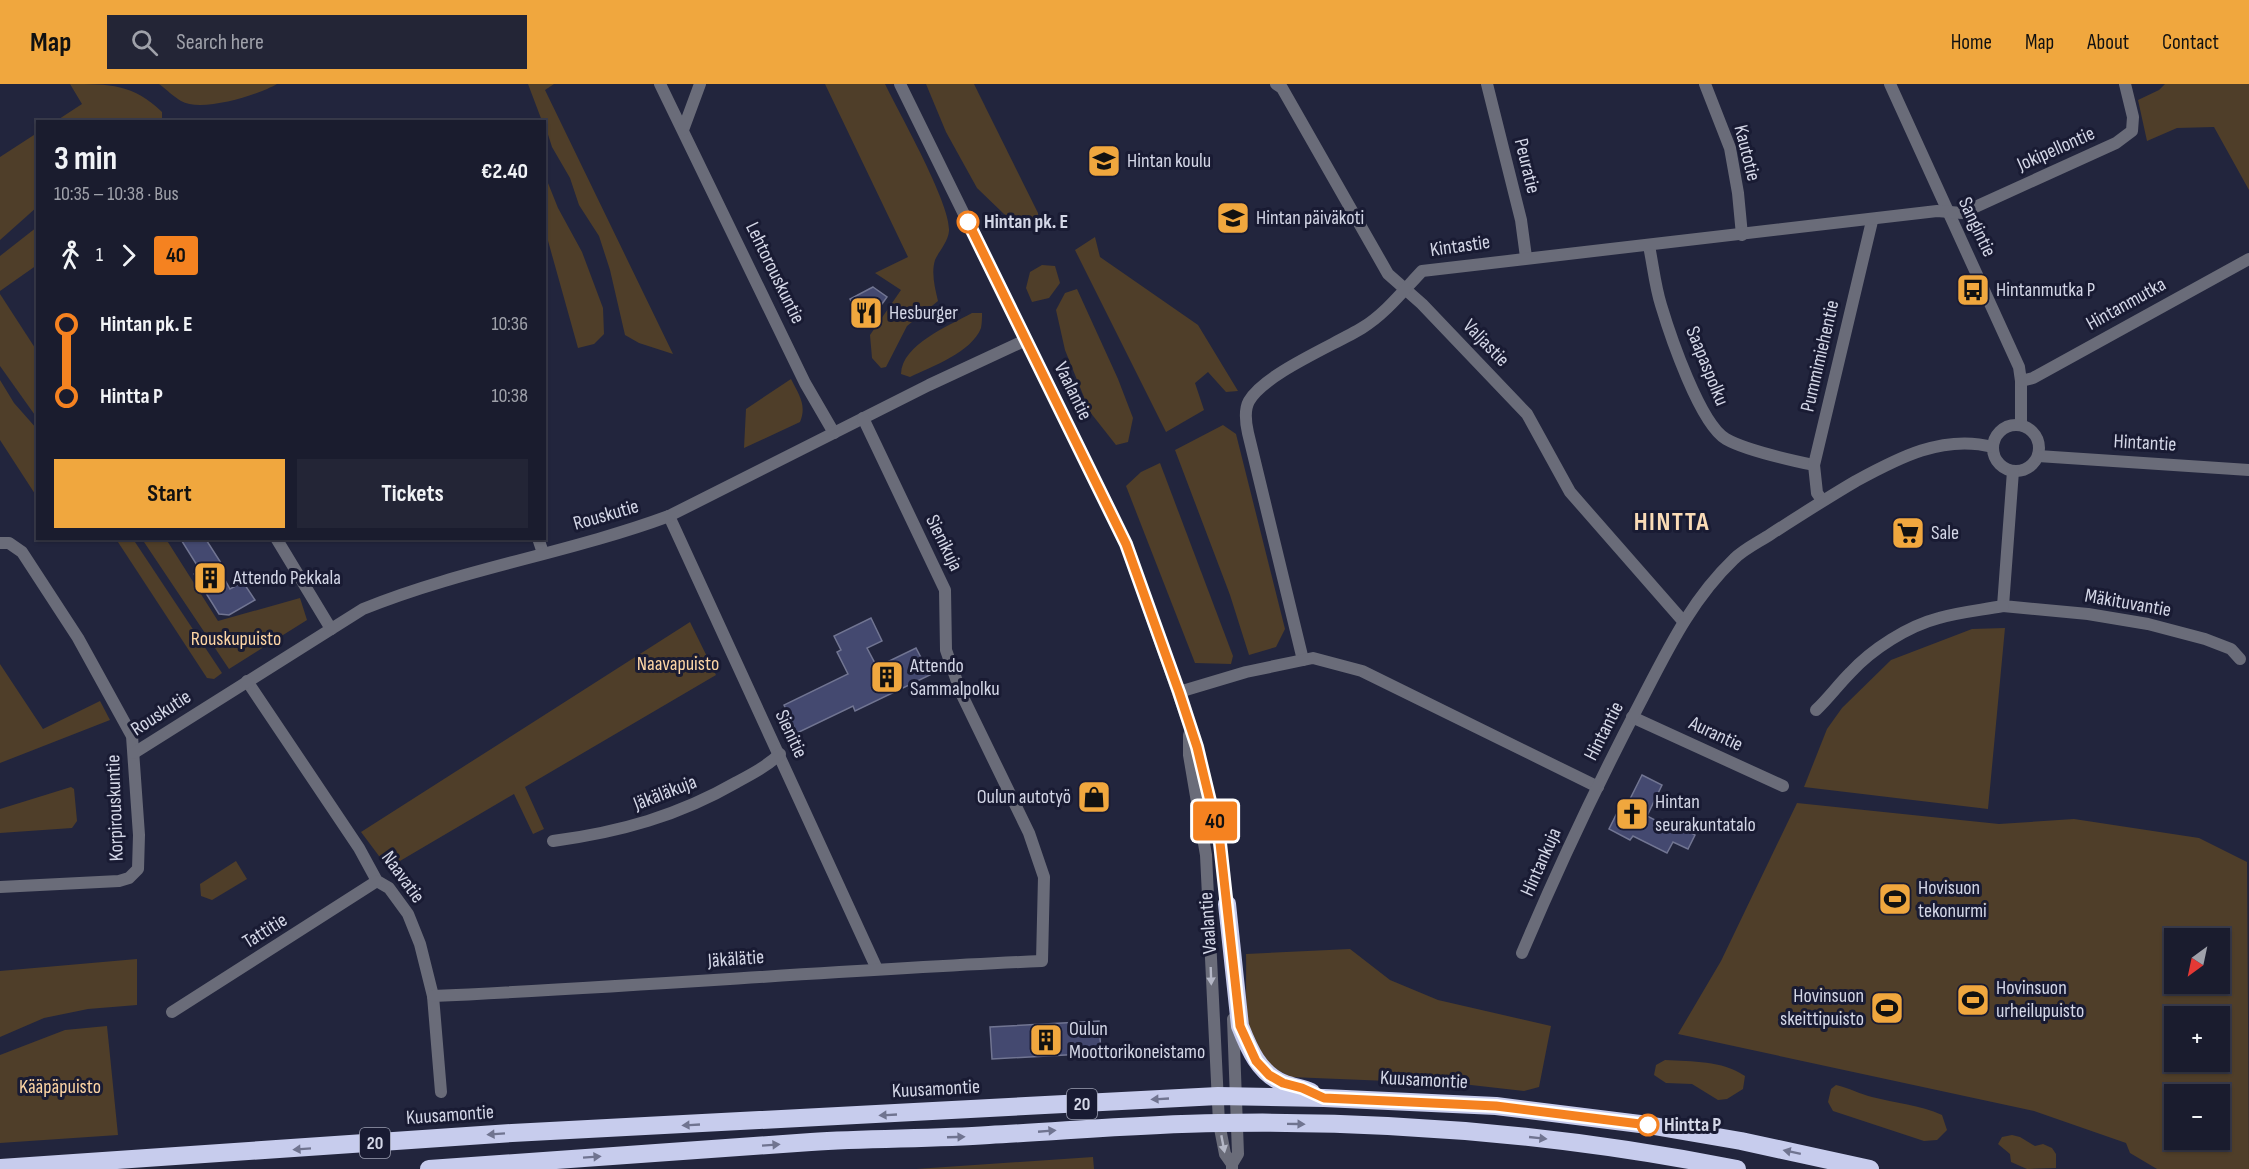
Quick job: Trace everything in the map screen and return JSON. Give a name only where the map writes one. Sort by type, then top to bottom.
[{"type":"highway","points":[[1227,904],[1240,1026],[1256,1061],[1269,1075],[1283,1083],[1302,1088],[1324,1098]]},
{"type":"highway","name":"Kuusamontie","points":[[0,1168],[512,1133],[1237,1096],[1496,1106],[1648,1125],[1741,1141],[1870,1169]]},
{"type":"highway","name":"20","points":[[429,1169],[814,1142],[989,1135],[1097,1127],[1228,1123],[1383,1125],[1479,1132],[1580,1142],[1737,1169]]},
{"type":"street","name":"Lehtorouskuntie","points":[[660,84],[805,383],[834,433]]},
{"type":"street","points":[[683,130],[700,84]]},
{"type":"street","name":"Vaalantie","points":[[900,84],[1126,544],[1197,747],[1220,843],[1227,904],[1237,1096],[1228,1123]]},
{"type":"street","name":"Peuratie","points":[[1487,84],[1521,220],[1526,257]]},
{"type":"street","name":"Kautotie","points":[[1705,84],[1730,148],[1742,235]]},
{"type":"street","name":"Sangintie","points":[[1890,84],[2019,367],[2021,425]]},
{"type":"street","name":"Jokipellontie","points":[[1949,212],[1962,213],[2116,143],[2132,131],[2133,117],[2125,84]]},
{"type":"street","name":"Valjastie","points":[[1281,85],[1388,274],[1422,304],[1527,414],[1570,492],[1683,621]]},
{"type":"street","name":"Kintastie","points":[[1303,660],[1248,433],[1246,418],[1249,402],[1262,387],[1316,352],[1362,328],[1390,306],[1422,271],[1526,257],[1649,246],[1872,221],[1937,211],[1949,212]]},
{"type":"street","name":"Pummimiehentie","points":[[1822,500],[1817,493],[1814,465],[1872,221]]},
{"type":"street","name":"Saapaspolku","points":[[1649,246],[1661,304],[1697,401],[1710,424],[1726,439],[1783,459],[1814,465]]},
{"type":"street","name":"Hintanmutka","points":[[2021,381],[2033,378],[2249,259]]},
{"type":"street","name":"Rouskutie","points":[[134,753],[363,609],[402,593],[669,516],[863,418],[1026,340]]},
{"type":"street","name":"Sienikuja","points":[[863,418],[945,590],[946,650],[953,672],[1029,833],[1044,877],[1042,961]]},
{"type":"street","points":[[2013,425],[2021,425],[2031,430],[2036,436],[2038,456],[2028,468],[2013,471],[1998,462],[1993,447],[1996,436],[2001,430],[2013,425]]},
{"type":"street","name":"Hintantie","points":[[1179,692],[1246,672],[1303,660],[1322,660],[1362,671],[1598,787],[1683,621],[1706,588],[1736,557],[1822,500],[1897,458],[1936,445],[1983,444],[1993,447]]},
{"type":"street","name":"Hintantie","points":[[2038,456],[2249,470]]},
{"type":"street","points":[[2003,606],[2013,471]]},
{"type":"street","name":"Sienitie","points":[[669,516],[877,969]]},
{"type":"street","points":[[277,540],[331,629]]},
{"type":"street","points":[[539,540],[543,553]]},
{"type":"street","name":"Korpirouskuntie","points":[[0,543],[9,543],[22,552],[78,638],[132,736],[139,835],[138,869],[129,878],[119,881],[0,887]]},
{"type":"street","name":"Mäkituvantie","points":[[1816,711],[1850,673],[1878,649],[1924,623],[2003,606],[2088,614],[2148,624],[2205,639],[2231,649],[2240,659]]},
{"type":"street","name":"Naavatie","points":[[247,681],[359,849],[377,881],[388,888],[408,914],[420,944],[433,996],[441,1092]]},
{"type":"street","name":"Aurantie","points":[[1632,717],[1783,786]]},
{"type":"street","name":"Vaalantie","points":[[1188,725],[1190,755],[1206,855],[1218,1096],[1228,1123]]},
{"type":"street","name":"Jäkäläkuja","points":[[553,841],[605,834],[656,819],[717,794],[770,763],[780,754]]},
{"type":"street","name":"Hintankuja","points":[[1522,953],[1560,864],[1598,787]]},
{"type":"street","name":"Tattitie","points":[[171,1012],[377,881]]},
{"type":"street","name":"Jäkälätie","points":[[433,996],[603,989],[877,969],[1042,961]]},
{"type":"street","points":[[1228,1123],[1225,1154],[1232,1166]]},
{"type":"street","points":[[1228,1123],[1238,1154],[1232,1166]]},
{"type":"green space","points":[[70,84],[109,85],[141,96],[162,112],[162,120],[58,120],[82,104]]},
{"type":"green space","points":[[159,84],[277,84],[244,97],[202,105],[181,101]]},
{"type":"green space","points":[[528,84],[554,84],[545,90],[673,354],[639,343],[625,335],[610,270],[599,236],[579,205],[570,178],[552,147],[546,120],[542,120]]},
{"type":"green space","points":[[825,84],[885,84],[933,180],[947,218],[948,235],[935,260],[933,270],[938,301],[907,326],[886,367],[881,368],[872,358],[870,335],[901,290],[875,273],[908,257]]},
{"type":"green space","points":[[926,84],[974,84],[1038,213],[1039,226],[1029,228],[1004,214],[977,188],[946,132]]},
{"type":"green space","points":[[2165,84],[2249,84],[2249,190],[2214,127],[2177,128],[2147,141],[2138,100],[2159,90]]},
{"type":"green space","points":[[36,134],[36,208],[0,240],[0,157]]},
{"type":"green space","points":[[546,178],[558,208],[582,252],[603,308],[604,334],[594,344],[578,348],[546,234]]},
{"type":"green space","points":[[36,228],[36,266],[0,291],[0,256]]},
{"type":"green space","points":[[1095,237],[1100,257],[1198,325],[1238,391],[1226,392],[1208,372],[1195,383],[1204,410],[1166,432],[1075,250]]},
{"type":"green space","points":[[1042,265],[1055,266],[1060,283],[1049,298],[1032,302],[1026,288],[1030,272]]},
{"type":"green space","points":[[1077,289],[1133,418],[1128,442],[1116,445],[1090,412],[1065,350],[1056,310],[1065,293]]},
{"type":"green space","points":[[0,294],[36,349],[36,417],[0,366]]},
{"type":"green space","points":[[972,313],[982,313],[982,324],[976,337],[969,344],[950,358],[910,377],[901,374],[903,363],[918,345]]},
{"type":"green space","points":[[791,379],[802,405],[800,422],[744,448],[746,409]]},
{"type":"green space","points":[[0,380],[14,403],[36,428],[36,495],[0,440]]},
{"type":"green space","points":[[1223,425],[1236,434],[1285,629],[1276,647],[1249,655],[1230,595],[1175,450]]},
{"type":"green space","points":[[1160,463],[1233,656],[1231,664],[1195,663],[1126,486],[1141,472]]},
{"type":"green space","name":"Rouskupuisto","points":[[117,540],[134,540],[222,673],[214,679],[207,678]]},
{"type":"green space","name":"Rouskupuisto","points":[[143,540],[167,540],[218,621],[300,598],[307,620],[229,669]]},
{"type":"green space","name":"Naavapuisto","points":[[690,622],[716,675],[525,787],[544,829],[533,834],[514,794],[388,868],[361,832]]},
{"type":"green space","points":[[2005,628],[1988,809],[1804,787],[1827,729],[1842,708],[1891,660],[1972,629]]},
{"type":"green space","points":[[0,664],[43,729],[100,701],[110,720],[0,763]]},
{"type":"green space","points":[[71,787],[74,789],[77,821],[72,828],[0,833],[0,809]]},
{"type":"green space","name":"Hovinsuon urheilupuisto","points":[[1797,803],[1999,824],[2074,819],[2199,838],[2247,862],[2249,1169],[2157,1169],[2130,1153],[2126,1143],[2034,1111],[1678,1034],[1721,961]]},
{"type":"green space","points":[[236,861],[247,879],[212,900],[201,896],[200,884]]},
{"type":"green space","points":[[1350,949],[1390,980],[1438,1000],[1551,1026],[1539,1087],[1524,1091],[1462,1084],[1290,1077],[1270,1065],[1260,1055],[1250,1033],[1246,954]]},
{"type":"green space","name":"Kääpäpuisto","points":[[137,959],[137,1005],[88,1009],[44,1018],[0,1037],[0,971]]},
{"type":"green space","name":"Kääpäpuisto","points":[[107,1026],[118,1135],[0,1143],[0,1055],[65,1030]]},
{"type":"green space","points":[[1665,1060],[1717,1064],[1726,1067],[1745,1076],[1743,1089],[1727,1099],[1718,1100],[1692,1084],[1666,1083],[1654,1075],[1656,1065]]},
{"type":"green space","points":[[1836,1085],[1942,1115],[1947,1130],[1937,1140],[1924,1141],[1833,1111],[1828,1102],[1831,1089]]},
{"type":"green space","points":[[2012,1135],[2035,1146],[2043,1144],[2052,1148],[2056,1154],[2056,1168],[2027,1169],[2011,1162],[2010,1154],[1998,1144],[2002,1137]]},
{"type":"green space","points":[[1093,1157],[1094,1169],[916,1169]]},
{"type":"building","name":"Hesburger","points":[[873,287],[887,297],[865,328],[850,299]]},
{"type":"building","name":"Attendo Pekkala","points":[[181,540],[206,540],[223,566],[219,569],[230,589],[243,582],[255,600],[229,615],[219,614],[194,574],[200,570]]},
{"type":"building","name":"Attendo Sammalpolku","points":[[871,618],[882,641],[867,648],[877,667],[916,648],[930,675],[855,711],[853,706],[797,733],[784,705],[848,674],[837,652],[841,650],[834,636]]},
{"type":"building","name":"Hintan seurakuntatalo","points":[[1642,775],[1662,785],[1647,816],[1676,831],[1679,826],[1695,835],[1688,849],[1673,842],[1667,853],[1633,836],[1630,840],[1609,829],[1619,809],[1624,811]]},
{"type":"building","name":"Oulun Moottorikoneistamo","points":[[1099,1021],[1101,1053],[992,1059],[990,1027]]},
{"type":"bus line","name":"40","points":[[968,222],[1126,544],[1179,692],[1197,747],[1220,843],[1240,1026],[1256,1061],[1269,1075],[1283,1083],[1302,1088],[1324,1098],[1496,1106],[1648,1125]]},
{"type":"place","name":"Hintan koulu","points":[[1104,161]]},
{"type":"place","name":"Hintan päiväkoti","points":[[1233,218]]},
{"type":"place","name":"Hintan pk. E","points":[[968,222]]},
{"type":"place","name":"Hintanmutka P","points":[[1973,290]]},
{"type":"place","name":"Hesburger","points":[[866,313]]},
{"type":"place","name":"Sale","points":[[1908,533]]},
{"type":"place","name":"Attendo Pekkala","points":[[210,578]]},
{"type":"place","name":"Attendo Sammalpolku","points":[[887,677]]},
{"type":"place","name":"Oulun autotyö","points":[[1094,797]]},
{"type":"place","name":"Hintan seurakuntatalo","points":[[1632,814]]},
{"type":"place","name":"Hovisuon tekonurmi","points":[[1895,899]]},
{"type":"place","name":"Hovinsuon urheilupuisto","points":[[1973,1000]]},
{"type":"place","name":"Hovinsuon skeittipuisto","points":[[1887,1008]]},
{"type":"place","name":"Oulun Moottorikoneistamo","points":[[1046,1040]]},
{"type":"place","name":"Hintta P","points":[[1648,1125]]},
{"type":"district","name":"HINTTA","points":[[1672,522]]}]
